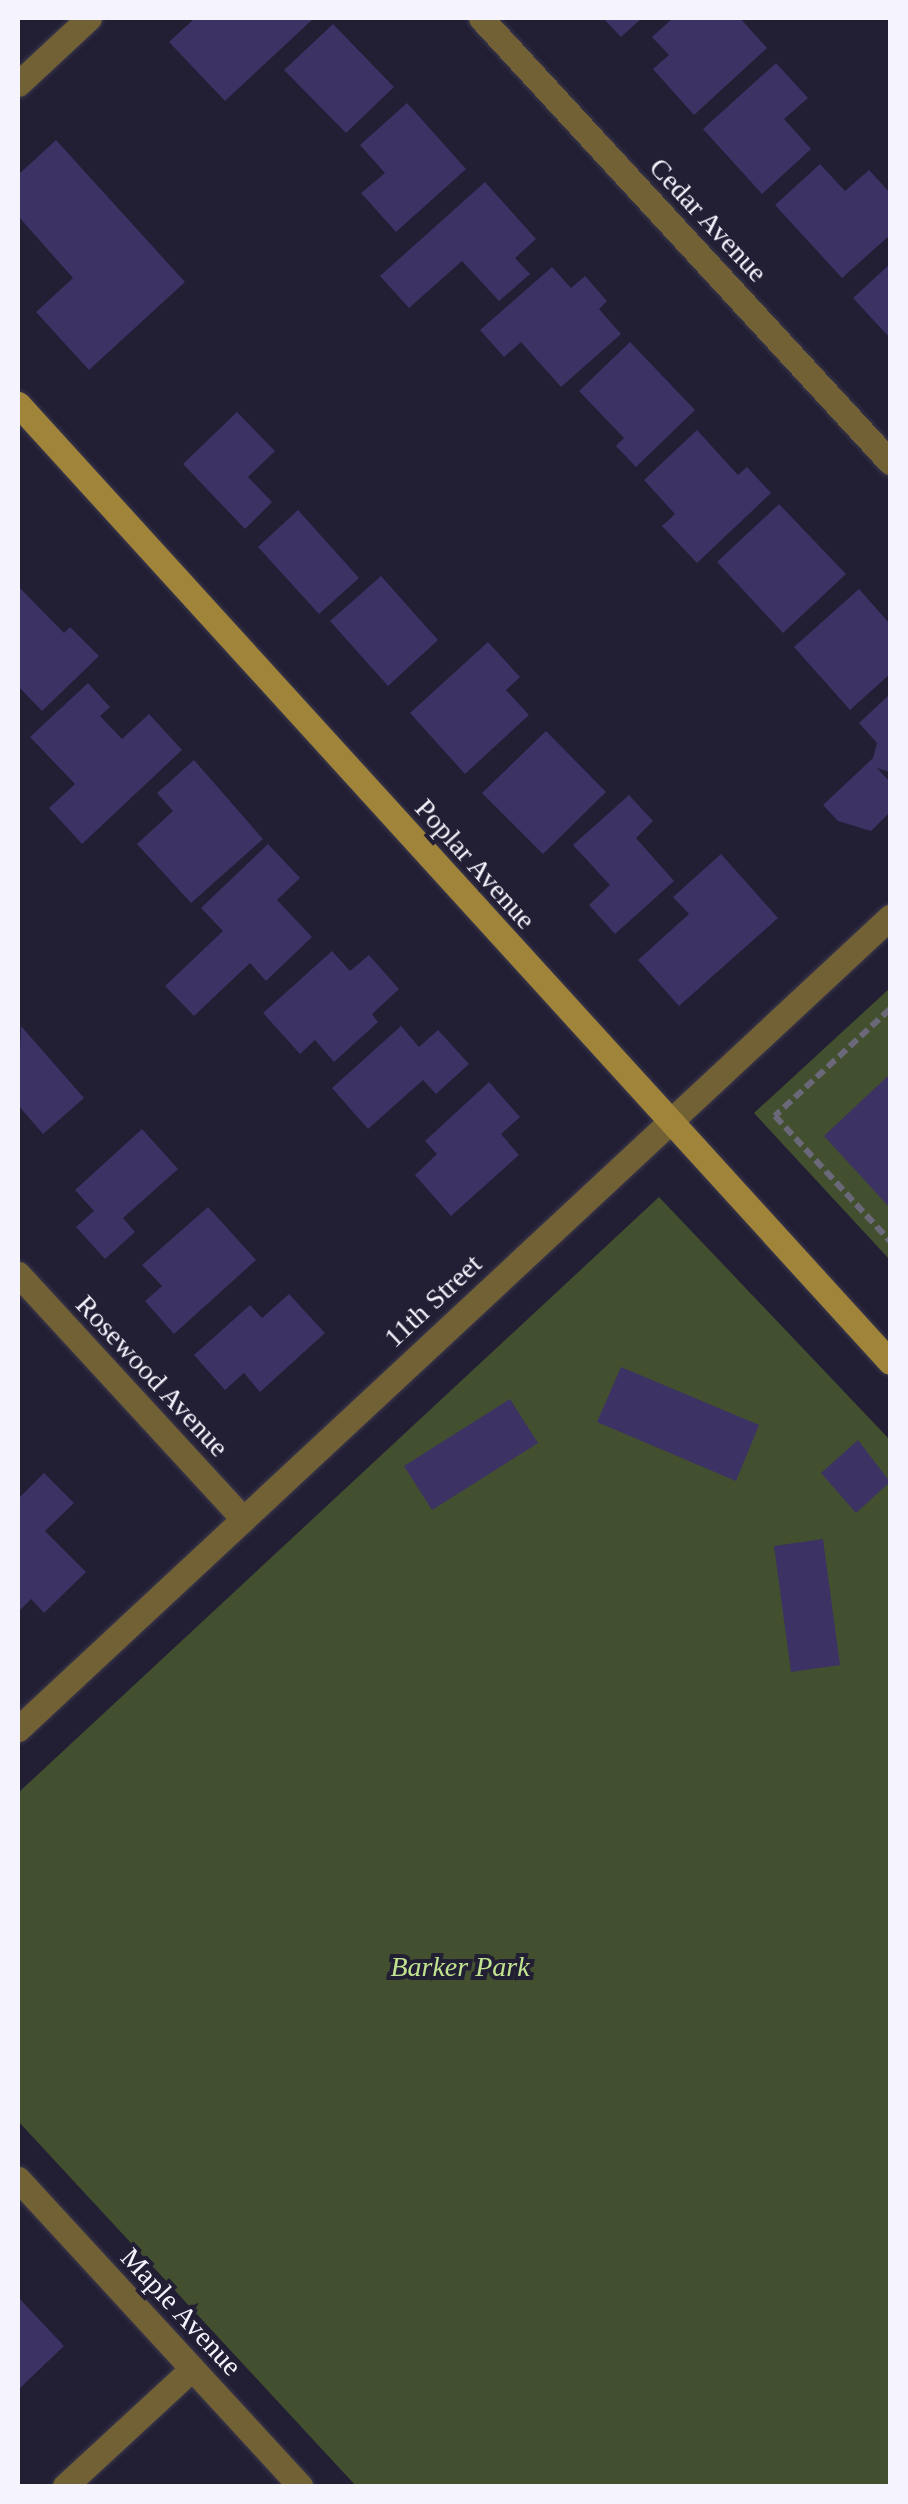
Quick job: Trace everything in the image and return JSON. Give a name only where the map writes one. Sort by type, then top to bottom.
[{"type":"main road","name":"Poplar Avenue","points":[[18,404],[890,1362]]},
{"type":"street","points":[[18,84],[89,18]]},
{"type":"street","name":"Cedar Avenue","points":[[481,18],[890,462]]},
{"type":"street","name":"11th Street","points":[[18,1729],[890,917]]},
{"type":"street","name":"Rosewood Avenue","points":[[18,1274],[243,1519]]},
{"type":"street","name":"Maple Avenue","points":[[18,2178],[300,2486]]},
{"type":"street","points":[[65,2486],[192,2369]]},
{"type":"path","points":[[890,1010],[776,1116],[890,1240]]},
{"type":"green space","points":[[890,988],[890,1260],[754,1113]]},
{"type":"green space","name":"Barker Park","points":[[659,1197],[890,1440],[890,2486],[356,2486],[18,2121],[18,1793]]},
{"type":"building","points":[[195,18],[314,18],[225,101],[169,42]]},
{"type":"building","points":[[603,18],[642,18],[621,37]]},
{"type":"building","points":[[673,18],[740,18],[767,48],[694,115],[653,69],[669,55],[652,37]]},
{"type":"building","points":[[333,24],[394,87],[346,133],[284,70]]},
{"type":"building","points":[[776,63],[808,98],[784,119],[811,149],[762,194],[703,129]]},
{"type":"building","points":[[407,103],[466,169],[396,232],[361,193],[385,173],[360,145]]},
{"type":"building","points":[[56,140],[185,282],[89,370],[36,312],[73,278],[18,216],[18,175]]},
{"type":"building","points":[[820,164],[845,191],[869,170],[890,193],[890,235],[842,278],[775,205]]},
{"type":"building","points":[[485,182],[536,239],[515,258],[530,274],[499,301],[462,261],[409,308],[380,276]]},
{"type":"building","points":[[890,264],[890,338],[853,298]]},
{"type":"building","points":[[552,267],[571,288],[585,276],[607,301],[599,309],[621,334],[561,387],[521,342],[504,357],[480,330]]},
{"type":"building","points":[[630,342],[695,410],[636,467],[616,446],[624,438],[579,391]]},
{"type":"building","points":[[237,412],[275,451],[248,477],[272,502],[245,529],[183,464]]},
{"type":"building","points":[[697,430],[738,475],[747,467],[771,493],[697,563],[662,526],[675,514],[644,480]]},
{"type":"building","points":[[779,504],[846,574],[783,633],[717,562]]},
{"type":"building","points":[[298,510],[359,578],[319,614],[258,547]]},
{"type":"building","points":[[381,576],[438,640],[388,686],[330,621]]},
{"type":"building","points":[[18,586],[64,633],[70,627],[99,656],[42,711],[18,686]]},
{"type":"building","points":[[859,589],[890,624],[890,674],[850,710],[794,647]]},
{"type":"building","points":[[488,642],[520,677],[506,690],[529,715],[465,774],[410,713]]},
{"type":"building","points":[[88,683],[110,707],[100,716],[122,739],[149,714],[182,750],[82,844],[49,808],[75,784],[30,737]]},
{"type":"building","points":[[890,694],[890,772],[877,768],[890,782],[890,812],[871,831],[838,821],[823,805],[873,758],[877,743],[859,723]]},
{"type":"building","points":[[546,731],[606,792],[543,854],[482,793]]},
{"type":"building","points":[[194,760],[263,839],[191,903],[137,844],[173,811],[157,793]]},
{"type":"building","points":[[629,795],[653,821],[636,838],[674,881],[615,934],[589,905],[610,885],[573,845]]},
{"type":"building","points":[[268,844],[300,878],[277,900],[312,937],[266,981],[250,963],[194,1016],[165,986],[223,931],[201,908]]},
{"type":"building","points":[[721,854],[778,918],[679,1006],[638,960],[689,914],[673,897]]},
{"type":"building","points":[[332,951],[350,971],[369,955],[399,989],[372,1014],[378,1022],[334,1062],[315,1040],[300,1054],[263,1013]]},
{"type":"building","points":[[21,1026],[84,1098],[43,1134],[18,1105]]},
{"type":"building","points":[[401,1026],[419,1047],[438,1030],[469,1064],[436,1094],[423,1080],[368,1129],[332,1088]]},
{"type":"building","points":[[890,1074],[890,1208],[824,1136]]},
{"type":"building","points":[[489,1082],[520,1117],[501,1134],[519,1155],[451,1216],[415,1175],[437,1154],[425,1141]]},
{"type":"building","points":[[142,1129],[178,1169],[123,1218],[135,1232],[105,1259],[76,1227],[94,1211],[75,1190]]},
{"type":"building","points":[[208,1207],[256,1260],[174,1334],[145,1301],[162,1286],[142,1265]]},
{"type":"building","points":[[289,1294],[325,1333],[260,1392],[244,1373],[225,1390],[194,1355],[250,1305],[262,1318]]},
{"type":"building","points":[[621,1367],[759,1425],[736,1481],[597,1422]]},
{"type":"building","points":[[510,1399],[538,1443],[432,1510],[404,1466]]},
{"type":"building","points":[[858,1440],[890,1482],[856,1513],[821,1473]]},
{"type":"building","points":[[44,1473],[74,1503],[45,1531],[86,1572],[44,1613],[31,1599],[18,1612],[18,1499]]},
{"type":"building","points":[[823,1539],[840,1665],[791,1672],[774,1546]]},
{"type":"building","points":[[18,2297],[64,2346],[18,2390]]}]
